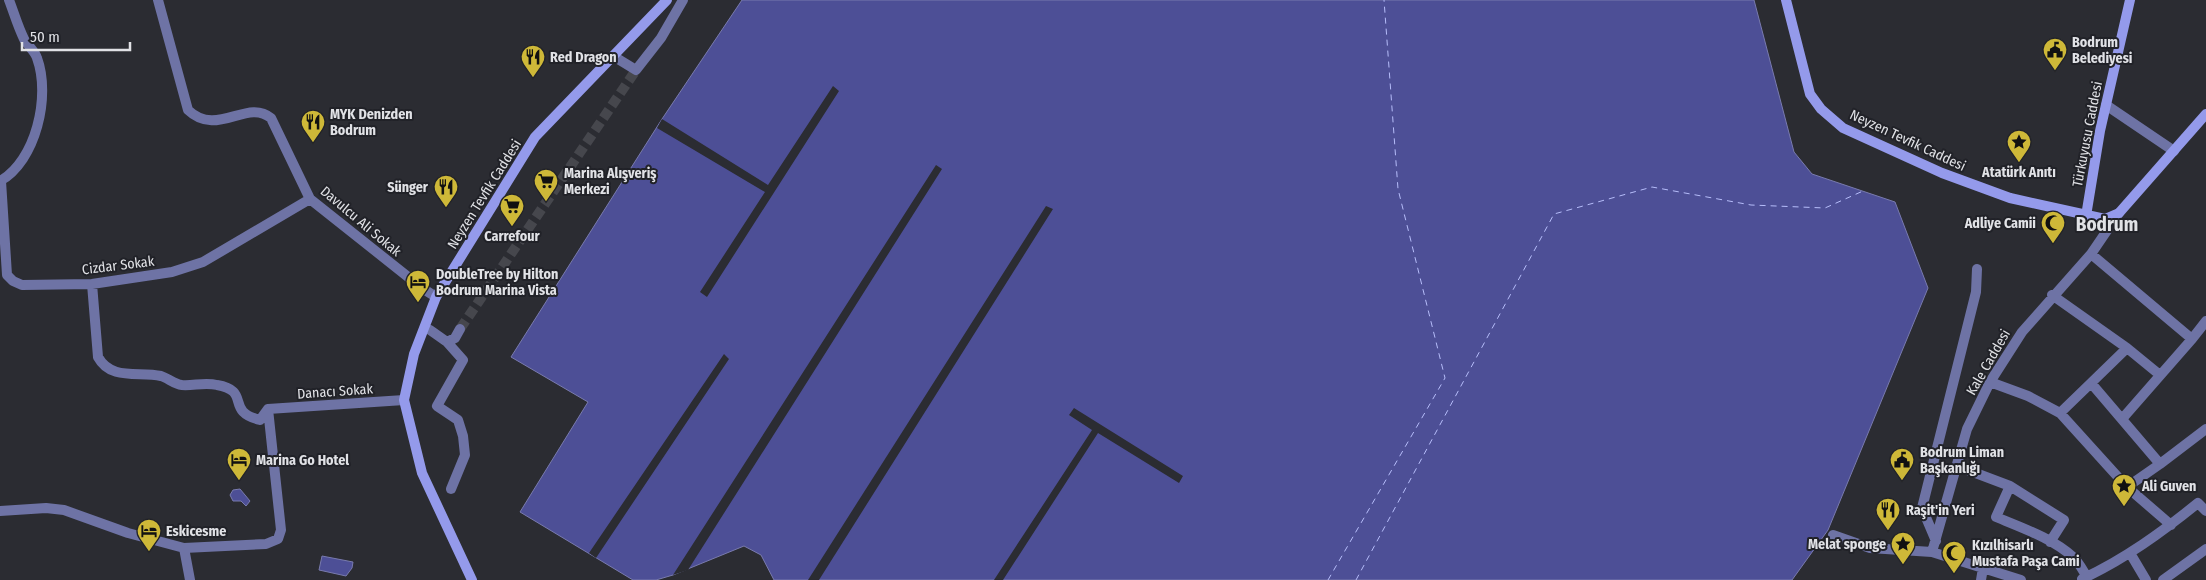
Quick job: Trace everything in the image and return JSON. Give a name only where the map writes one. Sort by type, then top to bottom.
[{"type":"main road","name":"Neyzen Tevfik Caddesi","points":[[472,580],[422,473],[404,400],[414,354],[436,297],[535,137],[667,0]]},
{"type":"main road","name":"Neyzen Tevfik Caddesi","points":[[1786,0],[1810,94],[1821,109],[1843,128],[1942,173],[2010,198],[2105,219],[2119,213]]},
{"type":"main road","name":"Türkuyusu Caddesi","points":[[2086,216],[2106,105],[2130,0]]},
{"type":"main road","points":[[2119,213],[2206,114]]},
{"type":"street","points":[[1,181],[15,172],[24,160],[38,127],[41,102],[39,66],[36,56],[25,40],[9,0]]},
{"type":"street","name":"Davulcu Ali Sokak","points":[[158,0],[188,110],[196,118],[206,121],[223,121],[256,111],[265,113],[271,118],[310,199],[436,297]]},
{"type":"street","points":[[618,59],[636,70],[661,38],[683,0]]},
{"type":"street","points":[[2106,105],[2174,151]]},
{"type":"street","name":"Cizdar Sokak","points":[[1,181],[7,274],[13,281],[22,285],[92,284],[172,272],[203,262],[310,199]]},
{"type":"street","name":"Kale Caddesi","points":[[1932,552],[1967,429],[1990,382],[2022,332],[2052,295],[2091,254],[2119,213]]},
{"type":"street","points":[[2091,254],[2192,339]]},
{"type":"street","points":[[1936,541],[1922,508],[1976,292],[1977,269]]},
{"type":"street","name":"Danacı Sokak","points":[[92,284],[98,357],[103,366],[112,371],[158,376],[173,383],[184,385],[213,384],[228,387],[237,395],[239,407],[248,417],[260,420],[268,409],[404,400]]},
{"type":"street","points":[[2052,295],[2127,348],[2160,375]]},
{"type":"street","points":[[2122,419],[2206,321]]},
{"type":"street","points":[[447,342],[455,338],[460,329]]},
{"type":"street","points":[[430,330],[447,342],[464,360],[437,406],[458,420],[463,436],[465,456],[451,489]]},
{"type":"street","points":[[2060,413],[2127,348]]},
{"type":"street","points":[[1990,382],[2028,396],[2060,413],[2127,487],[2171,525]]},
{"type":"street","points":[[2091,383],[2160,464]]},
{"type":"street","points":[[0,510],[46,508],[64,510],[128,533],[184,548],[266,544],[278,539],[281,530],[268,409]]},
{"type":"street","points":[[2127,487],[2206,429]]},
{"type":"street","points":[[1957,466],[2010,486],[2064,520],[2050,542]]},
{"type":"street","points":[[2010,486],[1996,517],[2043,537],[2074,558],[2084,579],[2130,553],[2171,525],[2202,500],[2206,511]]},
{"type":"street","points":[[1833,535],[1870,548],[1932,552],[2021,580]]},
{"type":"street","points":[[184,548],[190,580]]},
{"type":"street","points":[[2163,580],[2206,549]]},
{"type":"street","points":[[2130,553],[2146,580]]},
{"type":"street","points":[[1981,580],[1983,568]]},
{"type":"shaded area","points":[[742,0],[1754,0],[1794,152],[1812,174],[1895,202],[1928,288],[1828,530],[1792,580],[774,580],[761,555],[744,546],[673,575],[656,580],[633,580],[520,512],[588,402],[511,357],[662,119]]},
{"type":"shaded area","points":[[240,489],[250,501],[246,506],[241,501],[233,501],[230,495],[233,490]]},
{"type":"shaded area","points":[[322,556],[353,562],[352,568],[346,576],[319,570]]},
{"type":"pier","points":[[833,86],[839,91],[707,297],[700,292],[765,192],[657,128],[662,119],[768,185]]},
{"type":"pier","points":[[936,165],[942,169],[688,570],[673,575]]},
{"type":"pier","points":[[1046,206],[1053,209],[819,580],[808,580]]},
{"type":"pier","points":[[724,354],[729,359],[596,558],[589,553]]},
{"type":"pier","points":[[1074,408],[1183,476],[1179,483],[1098,433],[1003,580],[994,580],[1092,430],[1069,415]]},
{"type":"ferry route","points":[[1328,580],[1445,378],[1398,189],[1384,0]]},
{"type":"ferry route","points":[[1356,580],[1554,214],[1652,187],[1751,205],[1825,208],[1863,191]]},
{"type":"tunnel","points":[[460,329],[636,70]]},
{"type":"place","name":"Bodrum Belediyesi","points":[[2055,71]]},
{"type":"place","name":"Red Dragon","points":[[533,78]]},
{"type":"place","name":"MYK Denizden Bodrum","points":[[313,143]]},
{"type":"place","name":"Atatürk Anıtı","points":[[2019,163]]},
{"type":"place","name":"Marina Alışveriş Merkezi","points":[[546,202]]},
{"type":"place","name":"Sünger","points":[[446,208]]},
{"type":"place","name":"Carrefour","points":[[512,227]]},
{"type":"place","name":"Adliye Camii","points":[[2053,244]]},
{"type":"place","name":"DoubleTree by Hilton Bodrum Marina Vista","points":[[418,303]]},
{"type":"place","name":"Marina Go Hotel","points":[[239,481]]},
{"type":"place","name":"Bodrum Liman Başkanlığı","points":[[1902,481]]},
{"type":"place","name":"Ali Guven","points":[[2124,507]]},
{"type":"place","name":"Raşit'in Yeri","points":[[1888,531]]},
{"type":"place","name":"Eskicesme","points":[[149,552]]},
{"type":"place","name":"Melat sponge","points":[[1903,565]]},
{"type":"place","name":"Kızılhisarlı Mustafa Paşa Cami","points":[[1954,574]]},
{"type":"district","name":"Bodrum","points":[[2107,224]]}]
